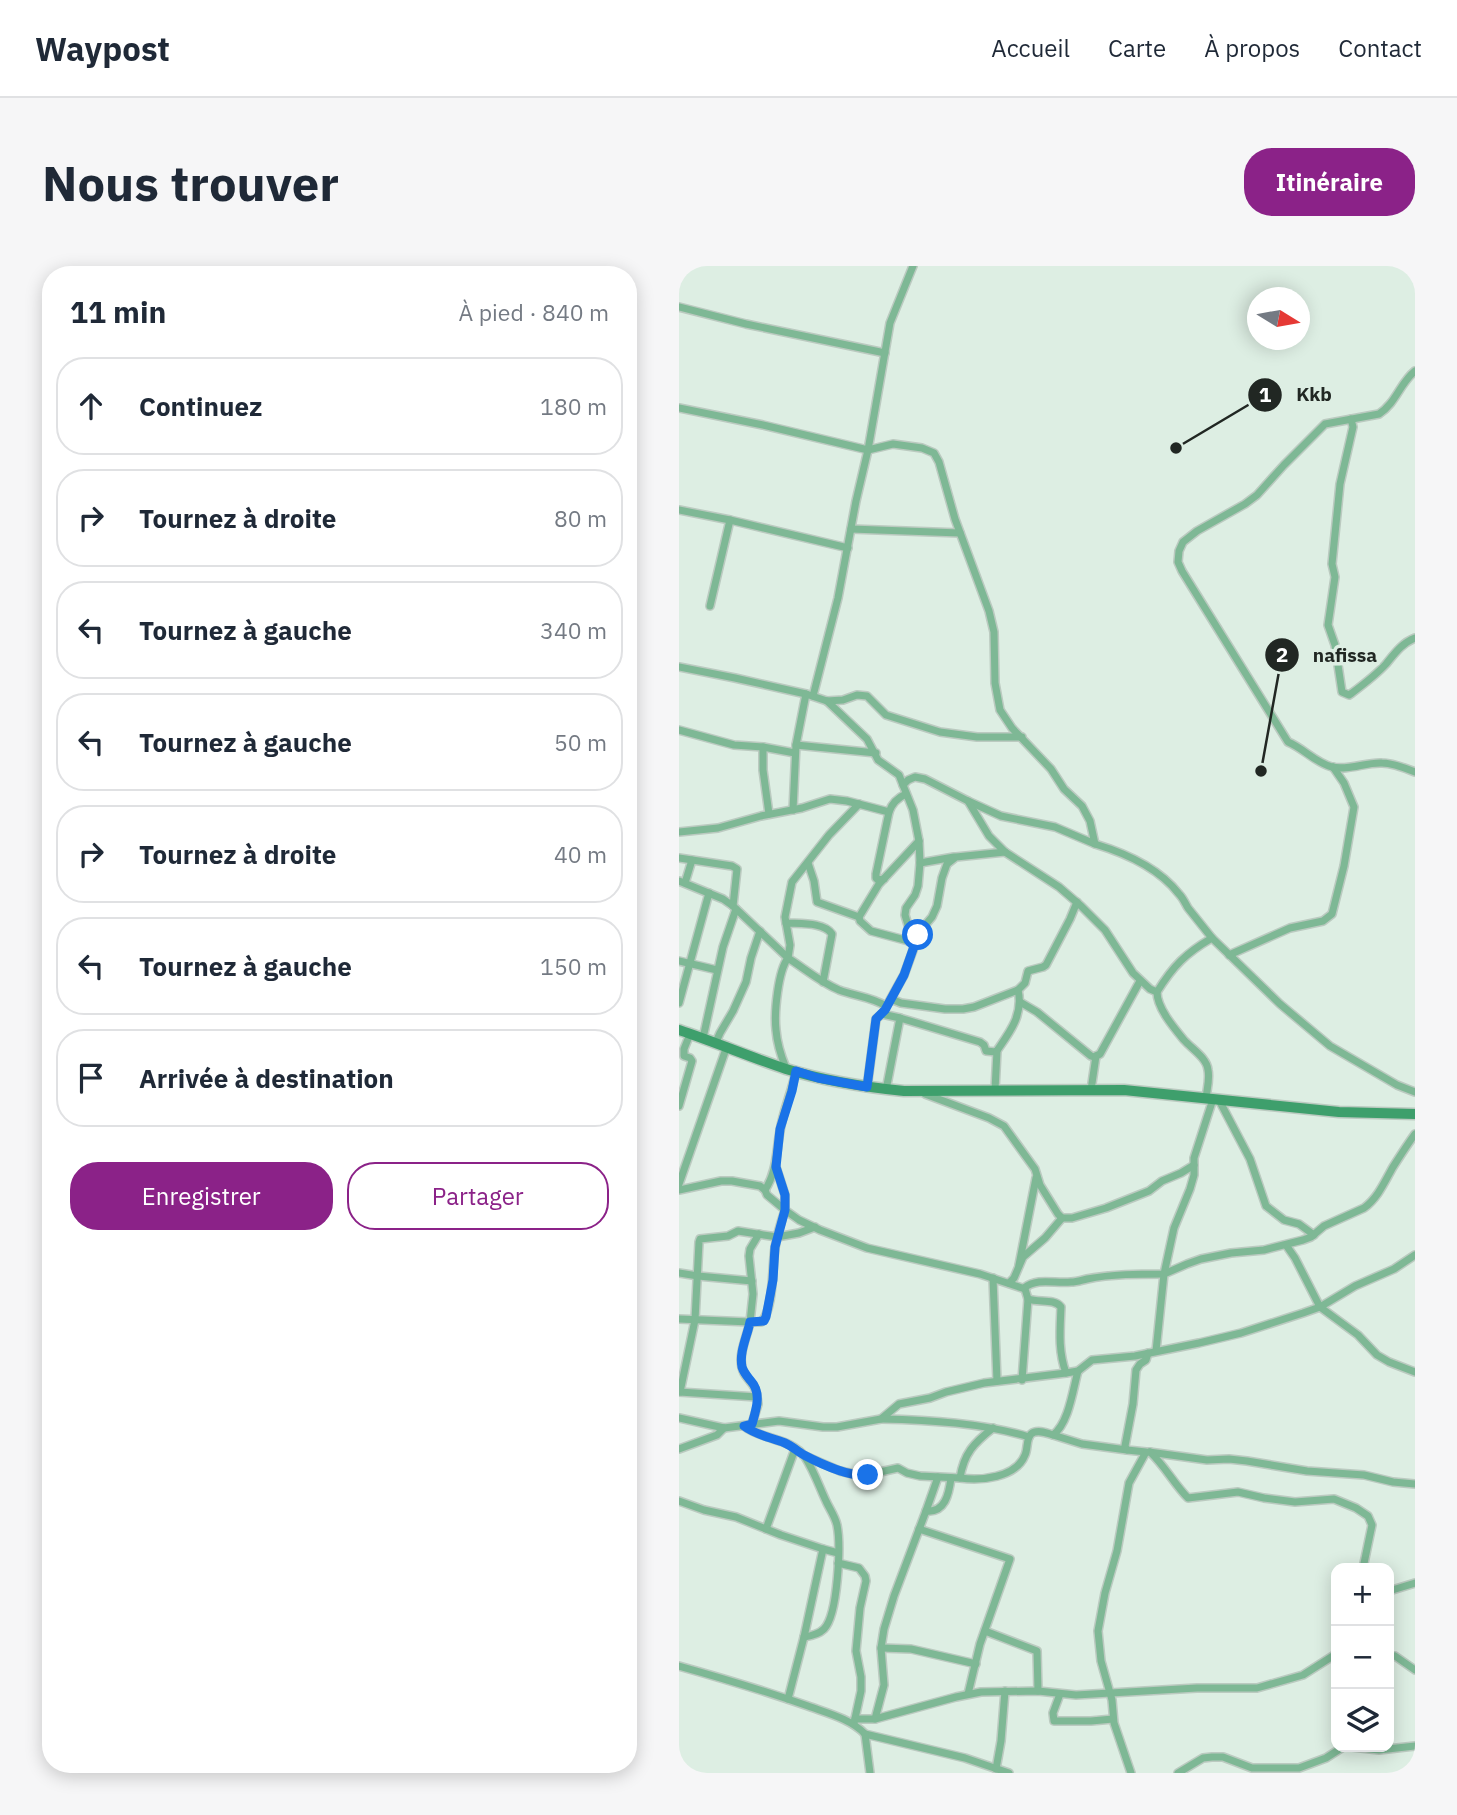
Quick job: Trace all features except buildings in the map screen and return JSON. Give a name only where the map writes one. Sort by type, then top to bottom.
[{"type":"street","points":[[793,810],[796,749],[838,598],[890,323],[913,266]]},
{"type":"street","points":[[679,307],[885,353]]},
{"type":"street","points":[[1415,371],[1406,378],[1395,398],[1380,414],[1325,425],[1257,495],[1183,542],[1178,562],[1288,742],[1333,767],[1384,762],[1415,772]]},
{"type":"street","points":[[679,408],[868,450],[893,444],[934,453],[989,611],[994,632],[995,683],[1000,710],[1011,728],[1082,806],[1090,821],[1095,844]]},
{"type":"street","points":[[1352,419],[1353,427],[1340,484],[1332,564],[1335,578],[1328,625],[1335,645],[1342,692],[1352,694],[1385,665],[1400,647],[1415,638]]},
{"type":"street","points":[[679,510],[848,548]]},
{"type":"street","points":[[711,606],[730,520]]},
{"type":"street","points":[[851,529],[960,533]]},
{"type":"street","points":[[679,667],[827,701],[843,700],[857,695],[867,696],[887,715],[932,730],[977,737],[1021,737]]},
{"type":"street","points":[[827,701],[867,739],[879,760],[899,775],[913,810],[920,863],[918,886],[905,912],[915,943]]},
{"type":"street","points":[[679,730],[734,745],[876,753]]},
{"type":"street","points":[[763,747],[769,814]]},
{"type":"street","points":[[1229,955],[1290,928],[1323,921],[1332,914],[1354,807],[1344,783],[1333,767]]},
{"type":"street","points":[[903,785],[915,778],[925,779],[1001,816],[1055,828],[1133,858],[1178,892],[1212,938],[1280,1004],[1330,1046],[1397,1085],[1414,1091]]},
{"type":"street","points":[[885,879],[878,880],[876,874],[889,812],[892,803],[907,794]]},
{"type":"street","points":[[679,833],[718,828],[830,799],[889,812]]},
{"type":"street","points":[[968,801],[989,836],[1005,852],[1041,874],[1077,902],[1105,930],[1132,973],[1157,992]]},
{"type":"street","points":[[765,1190],[776,1167],[780,1129],[792,1091],[791,1070],[780,1052],[775,1029],[782,967],[788,958],[790,945],[786,923],[792,882],[829,835],[859,804]]},
{"type":"street","points":[[859,917],[879,884],[919,841]]},
{"type":"street","points":[[920,863],[1005,852]]},
{"type":"street","points":[[867,1087],[876,1019],[904,975],[920,931],[937,906],[947,864],[956,857]]},
{"type":"street","points":[[679,858],[737,869],[735,907],[717,970],[703,1038]]},
{"type":"street","points":[[692,860],[682,882],[735,907],[788,958],[823,982],[879,1002],[884,1010],[901,1018],[980,1042],[989,1052],[997,1051]]},
{"type":"street","points":[[808,863],[817,902],[859,917],[871,931],[915,943]]},
{"type":"street","points":[[679,1003],[709,893]]},
{"type":"street","points":[[891,999],[901,1003],[963,1010],[1018,990],[1025,983],[1028,971],[1046,965],[1077,902]]},
{"type":"street","points":[[786,923],[830,930],[832,934],[823,982]]},
{"type":"street","points":[[716,1042],[746,982],[760,931]]},
{"type":"street","points":[[1212,938],[1191,950],[1166,977],[1157,992],[1162,1011],[1208,1067],[1213,1099],[1250,1159],[1266,1206],[1284,1220],[1299,1224],[1314,1235]]},
{"type":"street","points":[[679,961],[717,970]]},
{"type":"street","points":[[1020,1002],[1091,1056],[1096,1056],[1100,1054],[1140,981]]},
{"type":"street","points":[[995,1090],[997,1051],[1016,1021],[1020,1002],[1018,990]]},
{"type":"street","points":[[886,1090],[901,1018]]},
{"type":"street","points":[[679,1030],[818,1078],[886,1090],[1124,1090],[1339,1112],[1415,1114]]},
{"type":"street","points":[[679,1106],[692,1061],[681,1052],[690,1034]]},
{"type":"street","points":[[679,1184],[727,1046]]},
{"type":"street","points":[[1091,1090],[1096,1056]]},
{"type":"street","points":[[918,1091],[956,1104],[1004,1126],[1037,1174],[1040,1185],[1062,1218]]},
{"type":"street","points":[[1127,1450],[1135,1374],[1137,1367],[1152,1352],[1174,1228],[1187,1201],[1194,1175],[1198,1141],[1213,1099]]},
{"type":"street","points":[[1024,1289],[1032,1283],[1040,1282],[1067,1283],[1140,1274],[1164,1274],[1201,1259],[1286,1245],[1314,1235],[1324,1226],[1370,1204],[1415,1134]]},
{"type":"street","points":[[1009,1283],[1023,1257],[1045,1238],[1062,1218],[1081,1216],[1136,1197],[1194,1165]]},
{"type":"street","points":[[679,1319],[761,1322],[766,1317],[773,1280],[775,1247],[785,1210],[785,1195],[776,1167]]},
{"type":"street","points":[[1019,1265],[1037,1174]]},
{"type":"street","points":[[679,1190],[721,1181],[760,1186],[785,1210],[815,1227],[867,1248],[938,1263],[1024,1289],[1028,1299],[1022,1380]]},
{"type":"street","points":[[758,1397],[679,1392],[695,1320],[700,1239],[728,1236],[739,1231],[777,1237],[815,1227]]},
{"type":"street","points":[[748,1425],[758,1404],[758,1397],[753,1382],[742,1370],[741,1357],[750,1322],[753,1294],[749,1252],[759,1234]]},
{"type":"street","points":[[1286,1245],[1319,1307],[1358,1335],[1377,1355],[1389,1363],[1415,1372]]},
{"type":"street","points":[[881,1419],[899,1404],[946,1392],[997,1381],[1078,1371],[1092,1360],[1135,1356],[1241,1333],[1319,1307],[1355,1286],[1413,1259]]},
{"type":"street","points":[[679,1273],[751,1280]]},
{"type":"street","points":[[993,1278],[997,1381]]},
{"type":"street","points":[[1028,1299],[1039,1302],[1054,1301],[1061,1307],[1060,1348],[1066,1373]]},
{"type":"street","points":[[1053,1435],[1061,1428],[1078,1371]]},
{"type":"street","points":[[679,1418],[725,1428],[779,1421],[837,1427],[881,1419],[922,1421],[1009,1431],[1029,1437]]},
{"type":"street","points":[[748,1425],[758,1435],[786,1443],[803,1455],[840,1471],[862,1476],[898,1468],[912,1474],[938,1477],[995,1477],[1015,1467],[1024,1458],[1029,1437],[1034,1432],[1039,1432],[1082,1444],[1207,1460],[1247,1461],[1307,1471],[1364,1475],[1415,1484]]},
{"type":"street","points":[[679,1449],[717,1435],[725,1428]]},
{"type":"street","points":[[926,1511],[934,1511],[944,1504],[970,1448],[993,1429]]},
{"type":"street","points":[[766,1529],[796,1449]]},
{"type":"street","points":[[1148,1452],[1188,1498],[1238,1492],[1295,1502],[1334,1499],[1356,1508],[1368,1516],[1372,1525],[1364,1563]]},
{"type":"street","points":[[1131,1773],[1113,1719],[1098,1631],[1117,1551],[1129,1483],[1148,1452]]},
{"type":"street","points":[[803,1455],[836,1520],[838,1553],[835,1598],[830,1619],[823,1630],[813,1636],[804,1637]]},
{"type":"street","points":[[875,1719],[884,1685],[881,1648],[884,1629],[938,1477]]},
{"type":"street","points":[[679,1501],[703,1510],[736,1517],[838,1553]]},
{"type":"street","points":[[919,1530],[1010,1559],[985,1631],[968,1694]]},
{"type":"street","points":[[788,1699],[823,1549]]},
{"type":"street","points":[[838,1563],[859,1568],[866,1581],[858,1624],[856,1658],[862,1687],[854,1721]]},
{"type":"street","points":[[1394,1589],[1415,1583]]},
{"type":"street","points":[[985,1631],[1037,1651],[1038,1691]]},
{"type":"street","points":[[881,1648],[911,1649],[976,1664]]},
{"type":"street","points":[[1395,1656],[1415,1670]]},
{"type":"street","points":[[679,1666],[854,1721],[875,1719],[968,1694],[1038,1691],[1076,1695],[1257,1688],[1303,1675],[1331,1657]]},
{"type":"street","points":[[996,1769],[1005,1691]]},
{"type":"street","points":[[1060,1694],[1053,1713],[1054,1721],[1113,1719]]},
{"type":"street","points":[[854,1721],[865,1734],[870,1773]]},
{"type":"street","points":[[865,1734],[965,1758],[1009,1773]]},
{"type":"street","points":[[1394,1748],[1415,1746]]},
{"type":"street","points":[[1178,1773],[1203,1758],[1223,1757],[1252,1768],[1299,1768],[1335,1752]]},
{"type":"place","name":"Kkb","points":[[1176,448]]},
{"type":"place","name":"nafissa","points":[[1261,771]]},
{"type":"route","points":[[868,1475],[840,1471],[803,1455],[786,1443],[758,1435],[744,1426],[752,1424],[758,1397],[753,1382],[742,1370],[741,1357],[750,1322],[764,1321],[771,1291],[775,1247],[785,1210],[785,1195],[776,1167],[780,1129],[796,1071],[867,1087],[876,1019],[884,1012],[904,975],[918,935]]}]
